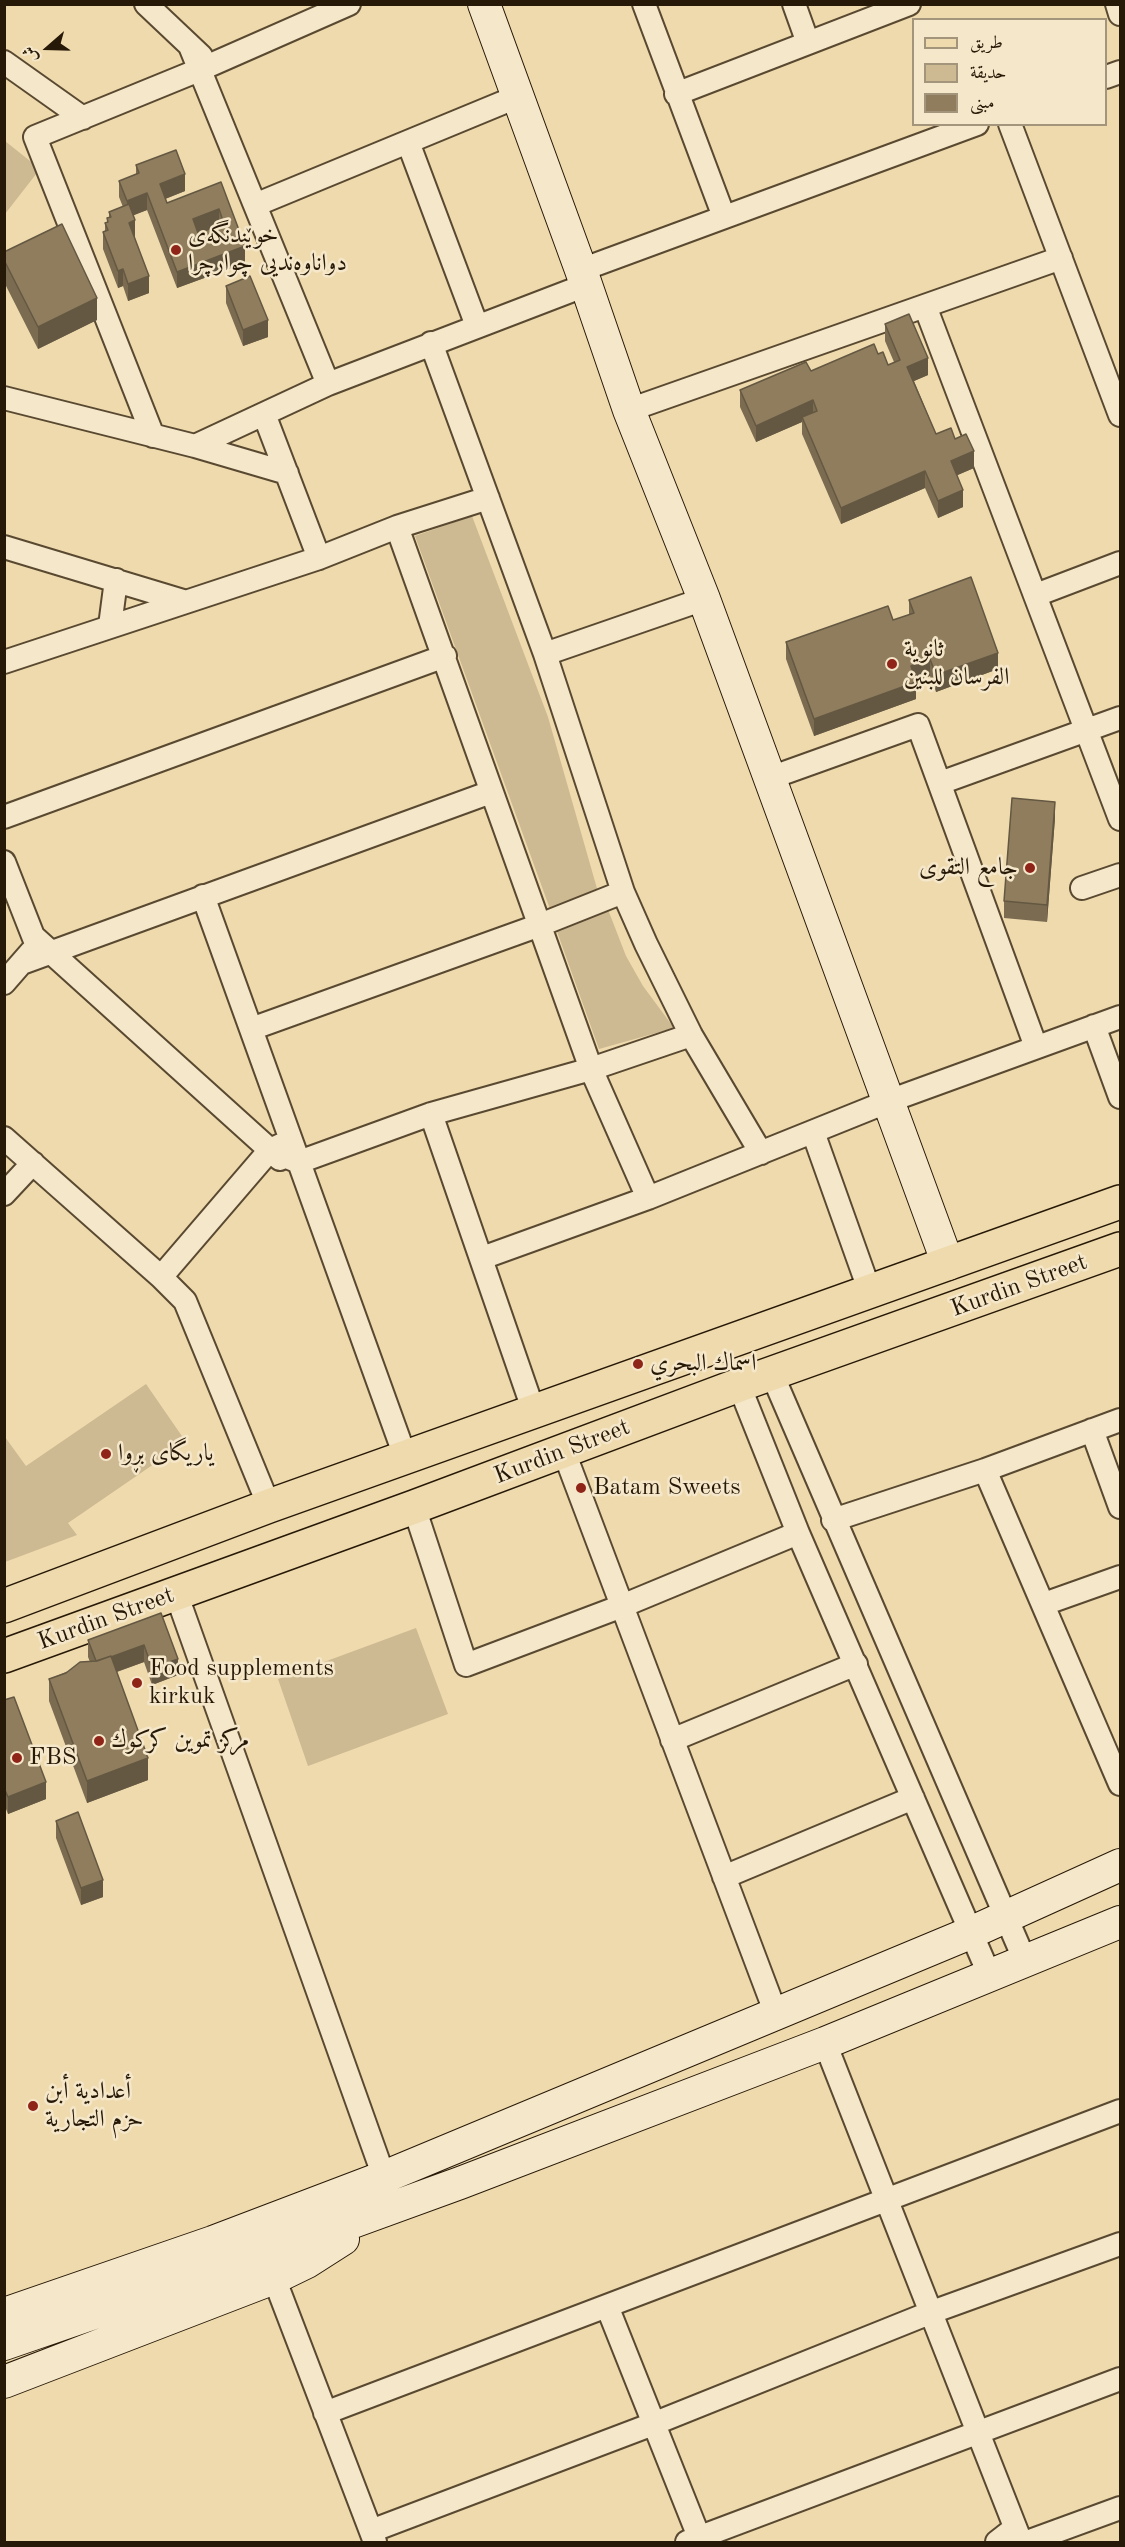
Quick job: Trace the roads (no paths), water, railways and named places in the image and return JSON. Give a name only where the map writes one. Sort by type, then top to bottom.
[{"type":"main road","name":"Kurdin Street","points":[[4,1605],[269,1506],[406,1459],[1120,1202]]},
{"type":"main road","name":"Kurdin Street","points":[[4,1656],[564,1452],[739,1385],[1120,1249]]},
{"type":"street","points":[[146,4],[190,46],[205,68],[255,205],[328,384]]},
{"type":"street","points":[[153,436],[35,137],[205,68],[349,4]]},
{"type":"street","points":[[484,4],[519,96],[629,410],[704,599],[948,1263]]},
{"type":"street","points":[[644,4],[724,217]]},
{"type":"street","points":[[794,4],[808,43]]},
{"type":"street","points":[[676,94],[909,4]]},
{"type":"street","points":[[1117,4],[1120,14]]},
{"type":"street","points":[[4,62],[82,118]]},
{"type":"street","points":[[255,205],[519,96]]},
{"type":"street","points":[[195,446],[328,384],[477,326],[724,217],[972,126]]},
{"type":"street","points":[[1011,126],[1120,416]]},
{"type":"street","points":[[408,142],[477,326]]},
{"type":"street","points":[[629,410],[1061,258]]},
{"type":"street","points":[[925,306],[1120,819]]},
{"type":"street","points":[[431,344],[545,654],[624,892],[646,944],[691,1035],[761,1153]]},
{"type":"street","points":[[4,398],[195,446],[287,473]]},
{"type":"street","points":[[264,414],[319,558]]},
{"type":"street","points":[[10,658],[319,558],[397,527],[488,498]]},
{"type":"street","points":[[397,527],[591,1069],[648,1198]]},
{"type":"street","points":[[4,547],[183,601]]},
{"type":"street","points":[[1036,595],[1120,563]]},
{"type":"street","points":[[110,626],[116,580]]},
{"type":"street","points":[[545,654],[704,599]]},
{"type":"street","points":[[4,817],[445,656]]},
{"type":"street","points":[[940,783],[1120,718]]},
{"type":"street","points":[[770,778],[918,725],[1036,1047]]},
{"type":"street","points":[[4,983],[37,950],[203,896],[491,792]]},
{"type":"street","points":[[4,862],[37,950],[270,1150],[299,1162],[431,1114],[591,1069],[691,1035]]},
{"type":"street","points":[[1082,888],[1120,875]]},
{"type":"street","points":[[251,1029],[540,925],[624,892]]},
{"type":"street","points":[[203,896],[406,1459]]},
{"type":"street","points":[[482,1258],[648,1198],[889,1101],[1120,1017]]},
{"type":"street","points":[[1094,1026],[1120,1097]]},
{"type":"street","points":[[431,1114],[534,1412]]},
{"type":"street","points":[[813,1132],[870,1292]]},
{"type":"street","points":[[4,1138],[162,1277],[184,1301],[269,1506]]},
{"type":"street","points":[[270,1150],[299,1162]]},
{"type":"street","points":[[162,1277],[270,1150]]},
{"type":"street","points":[[4,1194],[33,1162]]},
{"type":"street","points":[[772,1374],[1025,1961]]},
{"type":"street","points":[[739,1385],[798,1533],[989,1974]]},
{"type":"street","points":[[833,1520],[985,1470],[1120,1420]]},
{"type":"street","points":[[1092,1430],[1120,1506]]},
{"type":"street","points":[[564,1452],[776,2014]]},
{"type":"street","points":[[985,1470],[1120,1784]]},
{"type":"street","points":[[414,1507],[466,1665],[622,1606],[798,1533]]},
{"type":"street","points":[[1044,1604],[1120,1577]]},
{"type":"street","points":[[176,1593],[384,2177]]},
{"type":"street","points":[[672,1740],[856,1664]]},
{"type":"street","points":[[724,1877],[913,1798]]},
{"type":"street","points":[[4,2314],[213,2242],[384,2177],[970,1933],[1120,1865]]},
{"type":"street","points":[[4,2344],[385,2210],[825,2043],[1120,1922]]},
{"type":"street","points":[[825,2043],[1021,2538]]},
{"type":"street","points":[[325,2413],[1120,2111]]},
{"type":"street","points":[[4,2382],[274,2278],[307,2262],[385,2210]]},
{"type":"street","points":[[274,2278],[373,2537],[932,2312],[1120,2244]]},
{"type":"street","points":[[607,2306],[695,2541],[1120,2379]]},
{"type":"street","points":[[996,2542],[1021,2538],[1120,2508]]},
{"type":"place","name":"خوێندنگەی دواناوەندیی چوارچرا","points":[[176,250]]},
{"type":"place","name":"ثانوية الفرسان للبنين","points":[[892,664]]},
{"type":"place","name":"جامع التقوى","points":[[1030,868]]},
{"type":"place","name":"اسماك البحري","points":[[638,1364]]},
{"type":"place","name":"یاریگای بڕوا","points":[[106,1454]]},
{"type":"place","name":"Batam Sweets","points":[[581,1488]]},
{"type":"place","name":"Food supplements kirkuk","points":[[137,1683]]},
{"type":"place","name":"مركز تموين كركوك","points":[[99,1741]]},
{"type":"place","name":"FBS","points":[[17,1758]]},
{"type":"place","name":"أعدادية أبن حزم التجارية","points":[[33,2106]]}]
